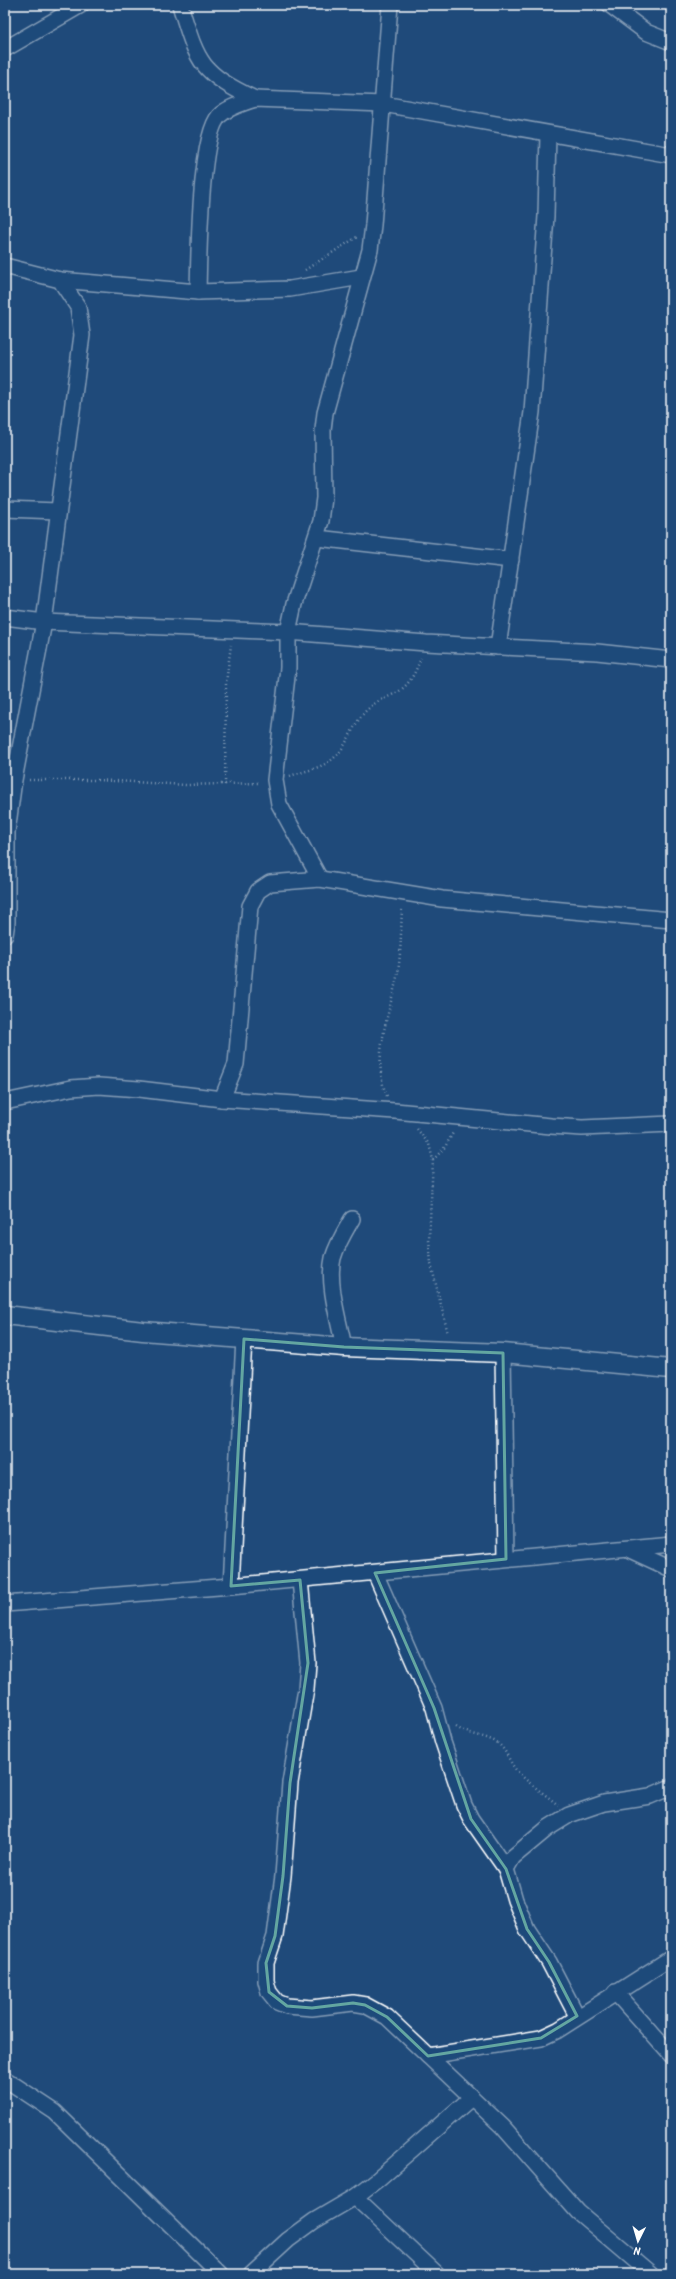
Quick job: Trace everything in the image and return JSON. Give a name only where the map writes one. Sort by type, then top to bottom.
[{"type":"street","points":[[5,49],[81,5]]},
{"type":"street","points":[[180,5],[192,46],[204,67],[225,84],[255,99]]},
{"type":"street","points":[[320,878],[279,804],[275,780],[288,668],[288,632],[300,584],[317,538],[324,498],[323,430],[325,413],[348,335],[361,277],[370,250],[390,5]]},
{"type":"street","points":[[610,5],[646,32],[671,42]]},
{"type":"street","points":[[198,292],[205,168],[211,134],[219,116],[237,105],[255,99],[383,104],[671,155]]},
{"type":"street","points":[[498,647],[532,412],[546,216],[548,134]]},
{"type":"street","points":[[5,266],[60,280],[198,292],[290,289],[361,277]]},
{"type":"street","points":[[5,935],[7,922],[7,832],[14,780],[44,622],[58,511],[79,373],[82,335],[78,307],[60,280]]},
{"type":"street","points":[[5,509],[58,511]]},
{"type":"street","points":[[317,538],[511,560]]},
{"type":"street","points":[[5,617],[44,622],[288,632],[426,643],[597,652],[671,660]]},
{"type":"street","points":[[222,1099],[236,1064],[246,928],[250,906],[258,891],[270,883],[320,878],[442,899],[671,920]]},
{"type":"street","points":[[5,1102],[71,1088],[99,1086],[139,1089],[222,1099],[395,1110],[460,1118],[582,1128],[670,1124]]},
{"type":"street","points":[[344,1347],[332,1279],[333,1259],[352,1219]]},
{"type":"street","points":[[5,1316],[143,1331],[344,1347],[502,1353],[671,1369]]},
{"type":"street","points":[[231,1586],[244,1339]]},
{"type":"street","points":[[502,1353],[506,1560]]},
{"type":"street","points":[[5,1604],[300,1580],[671,1544]]},
{"type":"street","points":[[628,1549],[671,1569]]},
{"type":"street","points":[[375,1573],[434,1708],[443,1742],[464,1805],[471,1819],[506,1869],[515,1900],[526,1929],[549,1962],[577,2016]]},
{"type":"street","points":[[300,1580],[308,1663],[306,1689],[290,1783],[282,1884],[275,1936],[266,1963],[266,1981],[269,1992],[277,2002],[287,2006],[312,2008],[353,2003],[365,2005],[387,2017],[503,2127],[578,2212],[651,2274]]},
{"type":"street","points":[[506,1869],[513,1858],[548,1828],[570,1815],[604,1803],[650,1796],[671,1787]]},
{"type":"street","points":[[428,2056],[541,2038],[671,1958]]},
{"type":"street","points":[[615,1992],[671,2056]]},
{"type":"street","points":[[5,2079],[55,2112],[219,2273]]},
{"type":"street","points":[[251,2274],[288,2240],[314,2221],[355,2197],[471,2098]]},
{"type":"street","points":[[355,2197],[437,2274]]},
{"type":"path","points":[[290,289],[296,278],[304,271],[373,225]]},
{"type":"path","points":[[224,785],[226,683],[228,658],[234,630]]},
{"type":"path","points":[[14,780],[97,780],[224,785],[275,780],[327,763],[336,757],[353,726],[367,709],[379,700],[395,694],[407,685],[416,672],[426,643]]},
{"type":"path","points":[[402,893],[398,970],[383,1032],[382,1062],[386,1094],[395,1110],[418,1130],[430,1144],[433,1160],[429,1240],[431,1264],[445,1316],[451,1352]]},
{"type":"path","points":[[433,1160],[446,1147],[460,1118]]},
{"type":"path","points":[[434,1708],[456,1728],[497,1743],[506,1753],[511,1764],[519,1773],[570,1815]]},
{"type":"highlighted area","points":[[244,1339],[344,1347],[503,1353],[506,1559],[375,1573],[434,1708],[471,1819],[506,1869],[527,1929],[549,1962],[577,2016],[541,2038],[428,2056],[387,2017],[365,2005],[353,2003],[312,2008],[287,2006],[269,1992],[266,1963],[275,1936],[283,1876],[290,1783],[308,1663],[300,1580],[231,1586]]}]
